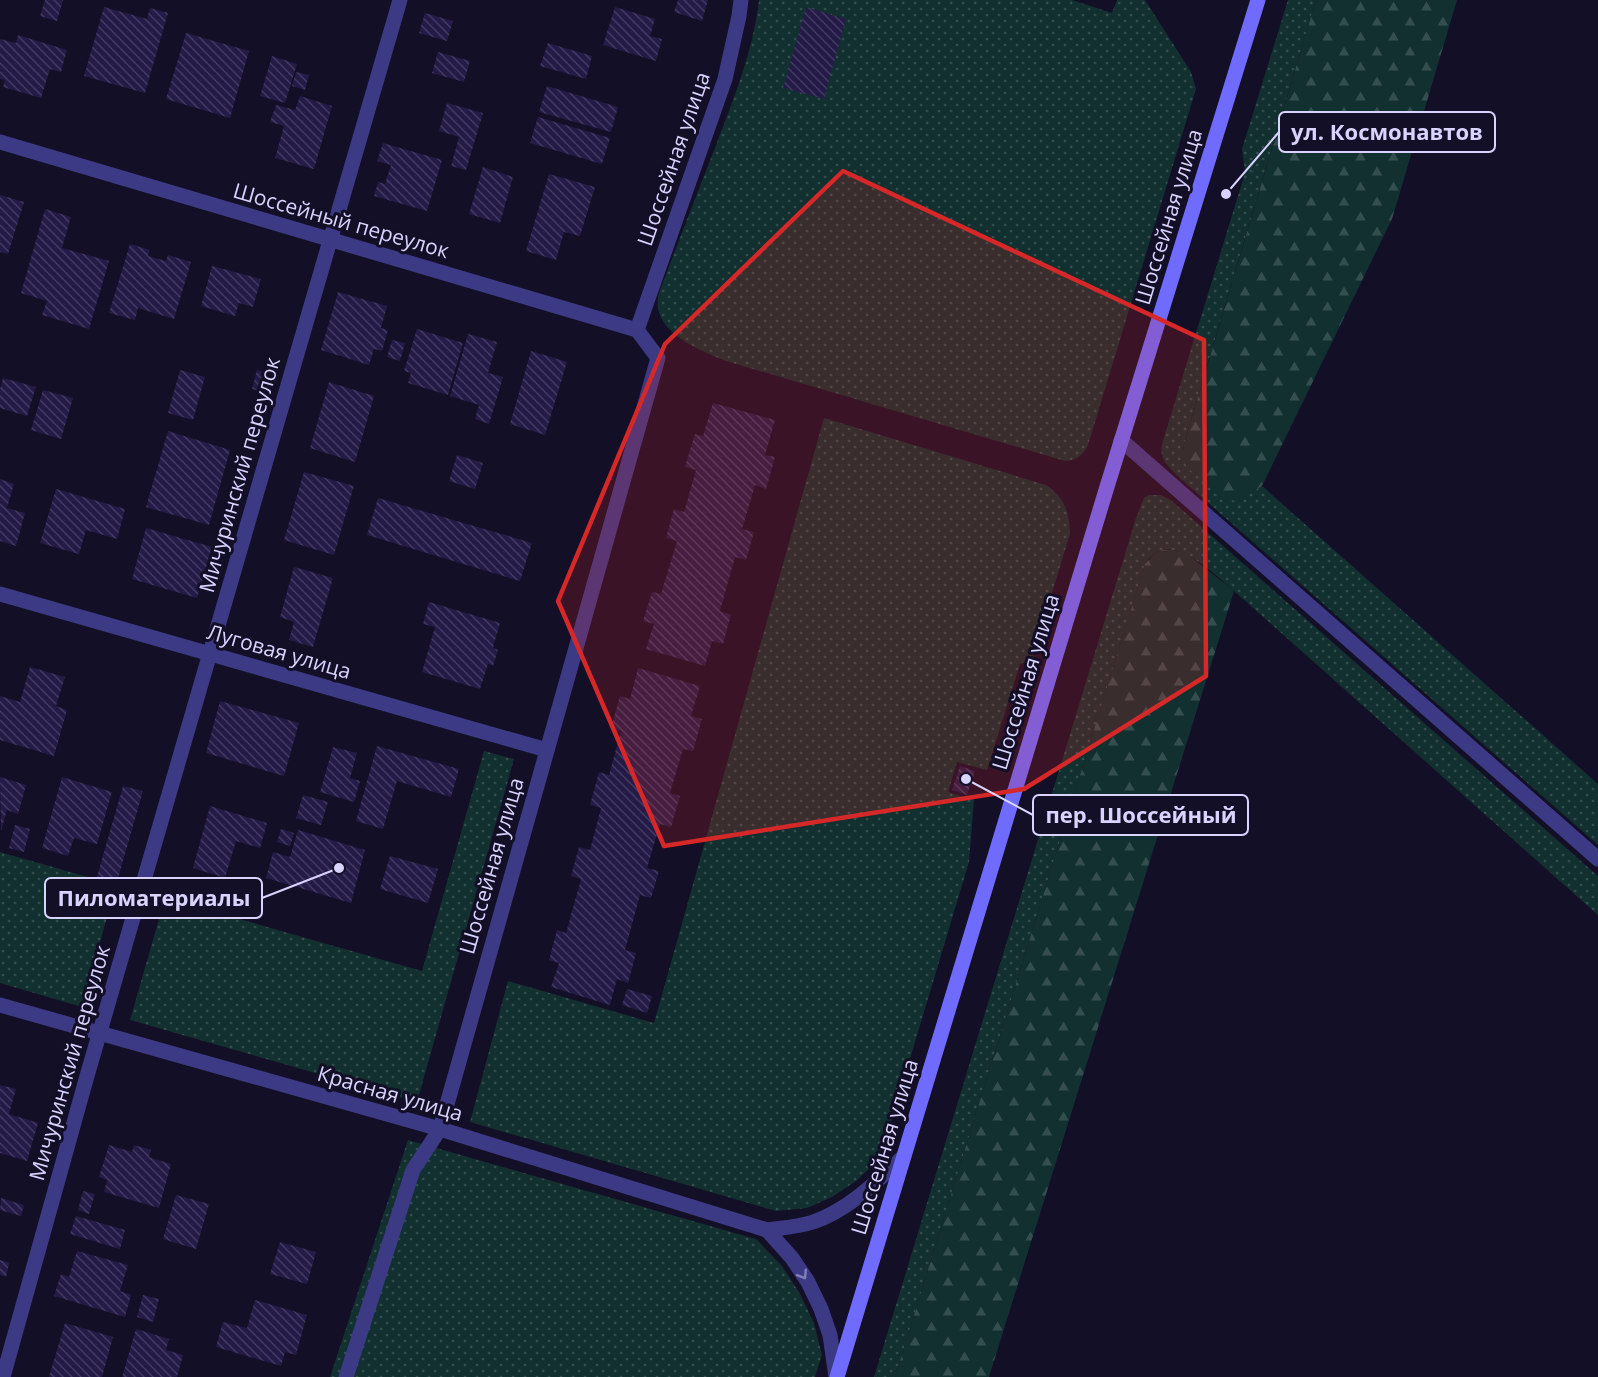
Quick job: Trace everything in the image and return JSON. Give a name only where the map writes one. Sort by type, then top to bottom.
[{"type":"main road","name":"Шоссейная улица","points":[[837,1377],[1121,440],[1258,0]]},
{"type":"street","name":"Мичуринский переулок","points":[[3,1377],[99,1033],[400,0]]},
{"type":"street","name":"Шоссейная улица","points":[[346,1377],[413,1170],[440,1130],[658,358],[637,330],[725,79],[741,0]]},
{"type":"street","name":"Шоссейный переулок","points":[[0,142],[637,330]]},
{"type":"street","points":[[1121,440],[1598,859]]},
{"type":"street","name":"Луговая улица","points":[[0,594],[547,750]]},
{"type":"street","name":"Красная улица","points":[[0,1005],[440,1130],[767,1230]]},
{"type":"street","points":[[767,1230],[793,1227],[815,1221],[842,1208],[904,1156]]},
{"type":"street","points":[[767,1230],[792,1258],[808,1282],[821,1309],[830,1335],[837,1377]]},
{"type":"highlighted area","points":[[843,171],[1204,340],[1206,676],[1024,789],[664,846],[558,601],[665,344]]},
{"type":"green space","points":[[759,0],[1072,0],[1112,13],[1117,0],[1145,0],[1191,72],[1196,89],[1088,445],[1079,456],[1065,461],[726,361],[685,342],[667,326],[658,307],[659,293],[742,76]]},
{"type":"green space","points":[[1288,0],[1316,0],[1182,450],[1239,499],[1262,486],[1598,784],[1598,845],[1181,479],[1166,464],[1162,455],[1162,444],[1245,173],[1242,149]]},
{"type":"green space","points":[[1316,0],[1457,0],[1392,219],[1262,486],[1243,498],[1231,500],[1212,489],[1186,466],[1182,451]]},
{"type":"green space","points":[[824,418],[1046,485],[1058,495],[1065,506],[1070,534],[1032,658],[1020,664],[987,770],[957,762],[948,792],[974,800],[969,862],[885,1142],[875,1163],[856,1181],[832,1197],[807,1208],[776,1211],[470,1122],[508,981],[654,1023]]},
{"type":"green space","points":[[1149,495],[1161,495],[1172,501],[1598,876],[1598,915],[1214,574],[1190,556],[1178,551],[1166,550],[1155,554],[1145,564],[895,1377],[874,1377],[1136,518],[1144,498]]},
{"type":"green space","points":[[1162,550],[1186,553],[1234,591],[989,1377],[895,1377],[1145,564],[1155,553]]},
{"type":"green space","points":[[484,751],[514,759],[417,1102],[130,1020],[165,898],[422,971]]},
{"type":"green space","points":[[0,852],[116,885],[82,1007],[0,983]]},
{"type":"green space","points":[[408,1140],[756,1239],[782,1266],[800,1294],[814,1323],[822,1355],[815,1377],[330,1377]]},
{"type":"building","points":[[45,0],[63,0],[57,21],[40,16]]},
{"type":"building","points":[[678,0],[708,0],[702,21],[674,12]]},
{"type":"building","points":[[104,7],[147,19],[150,8],[168,13],[145,93],[84,76]]},
{"type":"building","points":[[615,7],[655,19],[650,36],[662,39],[656,61],[603,45]]},
{"type":"building","points":[[806,7],[846,19],[824,99],[783,88]]},
{"type":"building","points":[[425,13],[453,21],[447,41],[419,33]]},
{"type":"building","points":[[186,33],[249,51],[230,118],[166,99]]},
{"type":"building","points":[[18,35],[67,50],[61,72],[50,69],[41,98],[3,87],[5,80],[0,79],[0,39],[16,43]]},
{"type":"building","points":[[548,43],[592,56],[586,79],[540,66]]},
{"type":"building","points":[[438,52],[470,61],[464,82],[432,73]]},
{"type":"building","points":[[272,56],[297,64],[285,103],[260,96]]},
{"type":"building","points":[[296,72],[309,75],[305,90],[292,86]]},
{"type":"building","points":[[547,86],[618,107],[611,132],[539,112]]},
{"type":"building","points":[[300,96],[332,106],[314,169],[275,158],[284,126],[270,122],[276,105],[295,110]]},
{"type":"building","points":[[447,103],[483,113],[466,170],[451,166],[459,137],[439,131]]},
{"type":"building","points":[[538,117],[610,138],[602,164],[530,143]]},
{"type":"building","points":[[383,143],[442,160],[427,211],[374,196],[378,182],[385,184],[391,165],[377,161]]},
{"type":"building","points":[[483,167],[513,177],[500,223],[469,214]]},
{"type":"building","points":[[549,174],[595,187],[580,236],[564,232],[556,260],[526,251]]},
{"type":"building","points":[[0,195],[24,202],[8,254],[0,252]]},
{"type":"building","points":[[45,209],[71,217],[62,248],[109,261],[89,329],[42,315],[47,301],[21,293]]},
{"type":"building","points":[[130,244],[150,250],[148,256],[166,261],[168,255],[191,262],[174,319],[138,308],[135,320],[109,313]]},
{"type":"building","points":[[212,266],[261,279],[253,307],[239,303],[235,316],[201,306]]},
{"type":"building","points":[[338,292],[387,306],[381,328],[388,330],[382,351],[374,349],[369,365],[321,350]]},
{"type":"building","points":[[417,329],[463,343],[448,395],[408,383],[411,373],[404,371]]},
{"type":"building","points":[[468,334],[497,342],[488,373],[503,377],[489,424],[475,419],[479,405],[450,396]]},
{"type":"building","points":[[392,340],[405,343],[400,361],[387,357]]},
{"type":"building","points":[[531,351],[567,362],[545,435],[510,424]]},
{"type":"building","points":[[180,370],[205,377],[193,420],[168,413]]},
{"type":"building","points":[[257,370],[268,373],[263,392],[252,389]]},
{"type":"building","points":[[3,378],[36,387],[27,416],[0,408],[0,389]]},
{"type":"building","points":[[329,382],[374,396],[355,462],[310,448]]},
{"type":"building","points":[[43,390],[73,398],[61,439],[31,430]]},
{"type":"building","points":[[713,403],[775,420],[765,455],[775,457],[766,489],[755,485],[742,529],[754,532],[746,560],[735,557],[720,611],[731,615],[723,644],[712,641],[705,666],[646,649],[654,624],[643,621],[652,592],[661,594],[677,541],[666,538],[674,509],[684,512],[696,470],[685,467],[695,434],[703,436]]},
{"type":"building","points":[[168,431],[230,450],[209,525],[146,507]]},
{"type":"building","points":[[457,455],[483,463],[475,489],[449,481]]},
{"type":"building","points":[[304,472],[354,486],[334,555],[284,540]]},
{"type":"building","points":[[0,479],[14,484],[7,508],[25,513],[16,546],[0,541]]},
{"type":"building","points":[[56,489],[125,509],[117,539],[86,530],[79,554],[40,543]]},
{"type":"building","points":[[378,498],[532,543],[520,581],[367,535]]},
{"type":"building","points":[[146,528],[212,547],[197,598],[132,579]]},
{"type":"building","points":[[294,567],[333,578],[313,647],[289,640],[294,622],[280,617]]},
{"type":"building","points":[[429,602],[500,623],[493,648],[498,650],[493,666],[488,664],[480,689],[422,672],[435,627],[423,624]]},
{"type":"building","points":[[30,667],[65,677],[56,706],[67,710],[54,756],[0,740],[0,696],[20,702]]},
{"type":"building","points":[[638,668],[700,686],[691,716],[702,719],[693,751],[683,749],[670,793],[680,796],[671,827],[660,824],[647,868],[659,871],[651,898],[640,895],[625,950],[636,953],[628,983],[617,979],[610,1005],[551,987],[559,963],[549,960],[557,930],[566,933],[581,879],[571,876],[579,847],[590,850],[601,808],[590,805],[599,772],[609,775],[621,731],[611,728],[620,696],[630,699]]},
{"type":"building","points":[[220,701],[299,723],[284,776],[206,753]]},
{"type":"building","points":[[377,746],[459,769],[451,797],[397,781],[383,829],[356,821]]},
{"type":"building","points":[[333,747],[357,753],[350,778],[360,781],[354,802],[320,792]]},
{"type":"building","points":[[960,766],[975,771],[967,795],[952,790]]},
{"type":"building","points":[[0,777],[26,785],[18,814],[7,810],[1,831]]},
{"type":"building","points":[[62,777],[112,792],[97,844],[74,838],[68,856],[42,848]]},
{"type":"building","points":[[123,786],[143,791],[116,885],[96,880]]},
{"type":"building","points":[[303,795],[328,802],[321,825],[296,818]]},
{"type":"building","points":[[210,806],[267,823],[260,848],[236,841],[225,878],[193,868]]},
{"type":"building","points":[[15,825],[30,829],[24,852],[9,848]]},
{"type":"building","points":[[281,829],[294,833],[290,846],[277,842]]},
{"type":"building","points":[[298,830],[365,850],[351,903],[266,878],[273,852],[290,857]]},
{"type":"building","points":[[390,856],[438,869],[428,903],[380,889]]},
{"type":"building","points":[[627,989],[652,996],[647,1013],[622,1005]]},
{"type":"building","points":[[0,1085],[16,1089],[9,1114],[38,1123],[27,1161],[0,1153]]},
{"type":"building","points":[[109,1145],[132,1152],[134,1145],[151,1150],[149,1157],[171,1164],[159,1208],[104,1192],[107,1180],[99,1177]]},
{"type":"building","points":[[83,1191],[95,1194],[89,1214],[78,1210]]},
{"type":"building","points":[[176,1195],[209,1204],[196,1249],[163,1239]]},
{"type":"building","points":[[1,1198],[24,1205],[21,1216],[0,1210]]},
{"type":"building","points":[[76,1216],[125,1230],[120,1249],[70,1234]]},
{"type":"building","points":[[280,1242],[316,1252],[307,1284],[270,1274]]},
{"type":"building","points":[[77,1251],[128,1265],[120,1291],[131,1295],[125,1317],[54,1296],[61,1274],[69,1277]]},
{"type":"building","points":[[0,1260],[9,1263],[6,1277],[0,1275]]},
{"type":"building","points":[[143,1295],[159,1299],[153,1322],[137,1317]]},
{"type":"building","points":[[255,1300],[307,1315],[296,1355],[285,1352],[281,1366],[216,1347],[223,1322],[247,1328]]},
{"type":"building","points":[[65,1323],[113,1337],[102,1377],[49,1377]]},
{"type":"building","points":[[136,1329],[169,1339],[166,1350],[183,1355],[177,1377],[122,1377]]},
{"type":"place","name":"ул. Космонавтов","points":[[1226,194]]},
{"type":"place","name":"пер. Шоссейный","points":[[966,779]]},
{"type":"place","name":"Пиломатериалы","points":[[339,868]]}]
